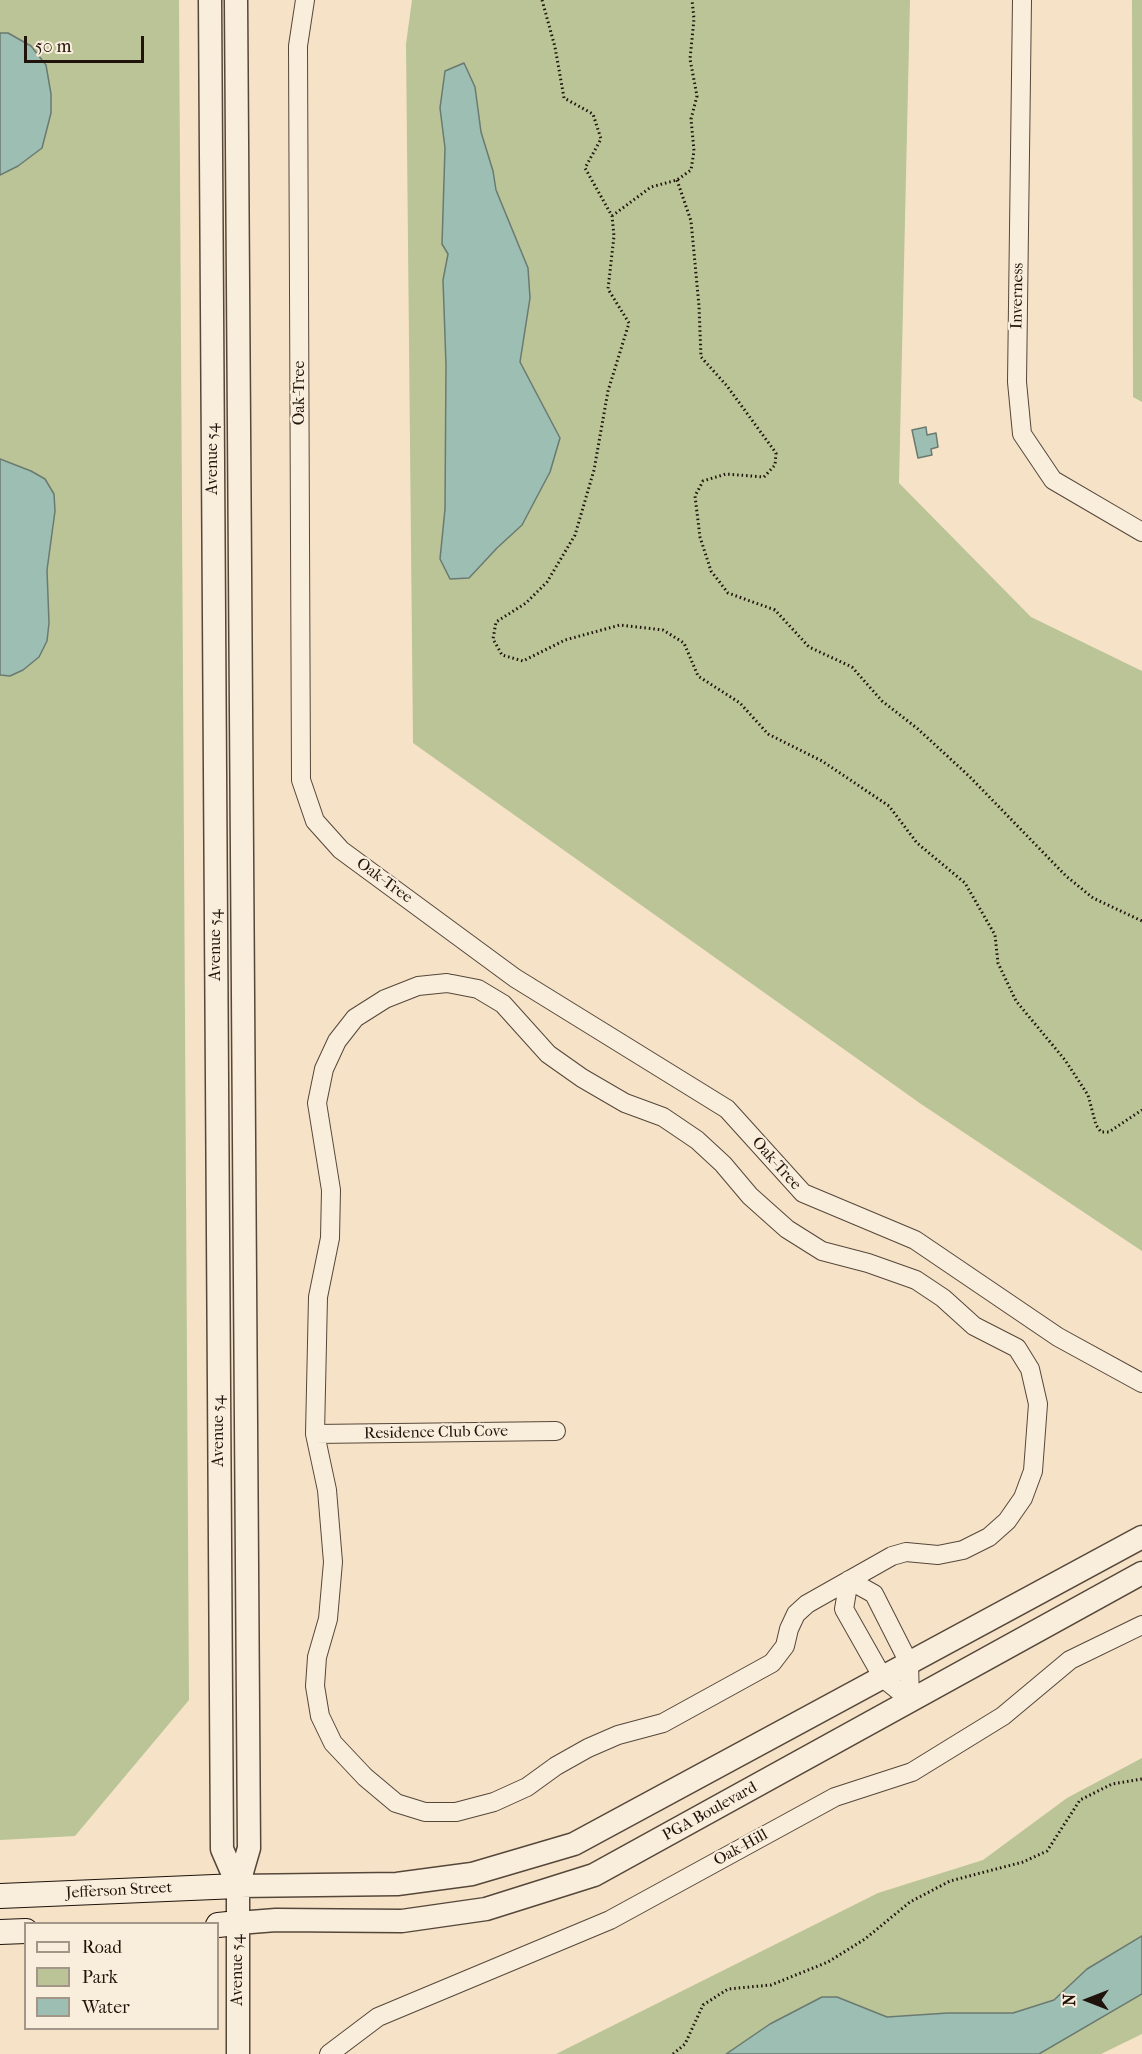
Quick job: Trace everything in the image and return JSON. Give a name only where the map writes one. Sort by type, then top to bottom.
[{"type":"main road","name":"Jefferson Street","points":[[0,1896],[238,1886]]},
{"type":"main road","points":[[0,1932],[24,1931]]},
{"type":"street","name":"Avenue 54","points":[[210,0],[222,1849],[238,1886]]},
{"type":"street","name":"Avenue 54","points":[[236,0],[249,1836],[249,1848],[228,1924],[238,2054]]},
{"type":"street","name":"Oak-Tree","points":[[305,0],[298,46],[301,780],[315,821],[341,850],[515,978],[728,1109],[803,1193],[915,1240],[1058,1337],[1142,1383]]},
{"type":"street","name":"Inverness","points":[[1022,0],[1017,382],[1022,434],[1053,480],[1142,531]]},
{"type":"street","points":[[447,983],[478,989],[504,1004],[548,1054],[582,1078],[625,1103],[663,1117],[697,1140],[723,1164],[750,1196],[787,1229],[822,1251],[868,1263],[916,1280],[943,1298],[974,1326],[1017,1348],[1030,1369],[1038,1404],[1033,1471],[1023,1498],[1007,1521],[989,1537],[963,1550],[938,1555],[906,1552],[892,1556],[807,1604],[796,1614],[785,1646],[772,1663],[663,1723],[618,1735],[556,1766],[527,1787],[494,1802],[456,1812],[425,1812],[396,1803],[365,1777],[333,1743],[320,1716],[315,1686],[317,1657],[328,1619],[333,1562],[327,1490],[315,1434],[318,1297],[330,1238],[331,1191],[317,1103],[324,1069],[337,1041],[355,1018],[385,999],[418,986],[447,983]]},
{"type":"street","name":"Residence Club Cove","points":[[315,1434],[556,1431]]},
{"type":"street","points":[[238,1886],[397,1884],[472,1874],[574,1844],[1142,1537]]},
{"type":"street","name":"PGA Boulevard","points":[[228,1924],[276,1920],[402,1921],[486,1909],[594,1875],[1142,1573]]},
{"type":"street","points":[[849,1580],[874,1594],[909,1663],[910,1700]]},
{"type":"street","points":[[849,1580],[844,1609],[883,1678],[910,1700]]},
{"type":"street","name":"Oak-Hill","points":[[329,2054],[378,2017],[610,1920],[835,1797],[912,1772],[1003,1716],[1070,1660],[1142,1625]]},
{"type":"path","points":[[542,0],[555,47],[564,98],[593,114],[601,139],[585,168],[612,216],[614,236],[608,288],[629,323],[608,391],[594,470],[574,535],[547,582],[526,603],[496,622],[493,639],[502,655],[523,661],[565,640],[620,625],[663,630],[684,643],[698,676],[740,703],[768,734],[822,761],[889,806],[917,843],[965,883],[995,935],[999,963],[1016,1001],[1065,1060],[1088,1095],[1096,1125],[1101,1132],[1109,1132],[1142,1110]]},
{"type":"path","points":[[612,216],[651,187],[677,180],[691,170],[694,151],[691,119],[697,96],[690,59],[694,19],[692,0]]},
{"type":"path","points":[[677,180],[691,221],[701,357],[727,386],[776,453],[775,465],[764,477],[726,474],[703,481],[695,496],[700,537],[711,571],[728,593],[775,610],[809,647],[852,667],[882,701],[918,729],[970,777],[1066,876],[1093,898],[1142,921]]},
{"type":"path","points":[[673,2054],[685,2044],[703,2005],[728,1989],[771,1985],[828,1962],[865,1939],[910,1902],[950,1881],[1023,1862],[1047,1851],[1080,1800],[1112,1784],[1142,1779]]},
{"type":"green space","points":[[0,0],[179,0],[189,1700],[75,1836],[0,1840]]},
{"type":"green space","points":[[412,0],[910,0],[899,483],[1031,617],[1142,671],[1142,1251],[921,1104],[413,743],[406,44]]},
{"type":"green space","points":[[1132,0],[1142,0],[1142,402],[1133,397]]},
{"type":"green space","points":[[1142,1758],[1142,2034],[1101,2054],[556,2054],[878,1893],[983,1860],[1067,1798]]},
{"type":"water","points":[[0,33],[8,33],[31,46],[46,65],[51,94],[51,113],[42,148],[18,166],[0,175]]},
{"type":"water","points":[[464,63],[475,87],[481,132],[493,171],[496,190],[528,268],[530,298],[520,362],[560,438],[550,472],[522,525],[469,578],[450,579],[440,559],[445,509],[446,365],[443,280],[448,254],[442,244],[445,148],[440,108],[445,71]]},
{"type":"water","points":[[926,427],[927,435],[936,433],[938,447],[931,449],[932,455],[918,458],[912,430]]},
{"type":"water","points":[[0,459],[45,479],[54,494],[55,511],[47,570],[49,623],[47,641],[39,657],[23,670],[10,676],[0,675]]},
{"type":"water","points":[[1142,1936],[1142,1994],[1039,2054],[726,2054],[770,2024],[822,1997],[837,1997],[887,2017],[948,2013],[1013,2013],[1054,2000],[1087,1969]]}]
